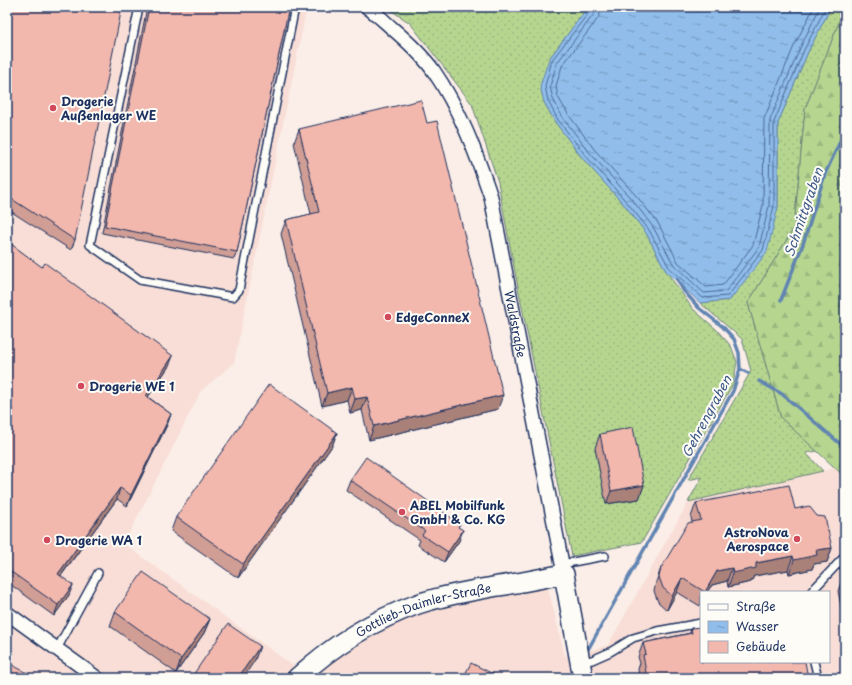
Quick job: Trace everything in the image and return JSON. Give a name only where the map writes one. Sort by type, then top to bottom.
[{"type":"street","name":"Waldstraße","points":[[367,7],[404,38],[432,69],[452,101],[469,136],[491,197],[582,666]]},
{"type":"street","name":"Gottlieb-Daimler-Straße","points":[[297,678],[334,648],[362,630],[387,617],[418,604],[563,569]]},
{"type":"street","points":[[7,613],[97,678]]},
{"type":"lane","points":[[139,7],[90,245],[140,280],[234,297],[239,290],[295,7]]},
{"type":"lane","points":[[563,569],[605,556]]},
{"type":"lane","points":[[813,591],[845,556]]},
{"type":"lane","points":[[57,649],[98,573]]},
{"type":"lane","points":[[582,666],[610,652],[633,638],[657,631],[700,623]]},
{"type":"lane","points":[[814,663],[818,678]]},
{"type":"shaded area","points":[[7,7],[307,7],[234,363],[201,391],[124,544],[295,667],[344,631],[415,597],[467,582],[543,567],[565,656],[608,645],[688,502],[835,468],[845,477],[845,678],[7,678]]},
{"type":"green space","points":[[386,7],[588,7],[549,59],[544,102],[555,122],[583,159],[627,208],[646,233],[666,271],[693,309],[716,329],[731,346],[737,362],[733,384],[642,542],[572,556],[498,182],[472,104],[410,23]]},
{"type":"green space","points":[[831,7],[845,7],[805,109],[794,228],[748,303],[781,418],[817,451],[806,453],[823,471],[688,502],[702,477],[688,480],[751,371],[742,339],[700,303],[730,300],[778,207],[778,123],[808,52]]},
{"type":"green space","points":[[845,7],[845,477],[781,418],[748,303],[794,228],[805,109]]},
{"type":"water","points":[[588,7],[831,7],[808,52],[778,123],[778,207],[767,252],[730,300],[700,303],[666,271],[646,233],[627,208],[583,159],[555,122],[544,102],[540,86],[549,59]]},
{"type":"building","name":"Drogerie Außenlager WE","points":[[7,7],[122,7],[75,240],[7,196]]},
{"type":"building","points":[[149,7],[289,7],[237,252],[105,226]]},
{"type":"building","name":"EdgeConneX","points":[[421,100],[427,123],[437,121],[503,395],[374,426],[367,397],[355,399],[352,387],[327,393],[286,220],[319,212],[299,129]]},
{"type":"building","name":"Drogerie WE 1","points":[[7,241],[42,267],[45,263],[173,356],[146,396],[171,414],[131,495],[120,488],[58,574],[73,585],[58,605],[7,569],[7,419],[13,410],[7,405]]},
{"type":"building","points":[[269,384],[337,433],[243,564],[176,517]]},
{"type":"building","points":[[633,427],[644,485],[611,491],[600,434]]},
{"type":"building","points":[[366,457],[460,524],[458,527],[463,530],[448,552],[422,535],[425,531],[350,480]]},
{"type":"building","points":[[789,485],[795,509],[809,506],[817,516],[825,517],[832,548],[816,550],[817,555],[794,560],[793,556],[756,563],[756,568],[733,573],[732,568],[717,571],[706,591],[682,578],[672,596],[663,588],[659,577],[661,568],[688,523],[701,520],[696,503]]},
{"type":"building","points":[[143,572],[210,619],[181,659],[115,612]]},
{"type":"building","points":[[845,576],[845,587],[843,577]]},
{"type":"building","points":[[228,624],[260,646],[238,678],[191,678]]},
{"type":"building","points":[[700,627],[700,663],[805,663],[808,678],[647,678],[643,655],[646,654],[643,643],[692,633],[691,628]]},
{"type":"building","points":[[7,662],[36,678],[7,678]]},
{"type":"building","points":[[471,663],[501,678],[463,678]]},
{"type":"waterway","name":"Schmittgraben","points":[[781,300],[803,244],[825,174],[845,131]]},
{"type":"waterway","name":"Gehrengraben","points":[[586,653],[733,391],[740,369],[739,353],[734,339],[723,327],[699,308],[683,290],[677,279]]},
{"type":"waterway","points":[[740,369],[748,373]]},
{"type":"waterway","points":[[759,381],[782,394],[845,448]]},
{"type":"place","name":"Drogerie Außenlager WE","points":[[53,108]]},
{"type":"place","name":"EdgeConneX","points":[[388,317]]},
{"type":"place","name":"Drogerie WE 1","points":[[81,386]]},
{"type":"place","name":"ABEL Mobilfunk GmbH & Co. KG","points":[[402,512]]},
{"type":"place","name":"AstroNova Aerospace","points":[[797,539]]},
{"type":"place","name":"Drogerie WA 1","points":[[47,540]]}]
